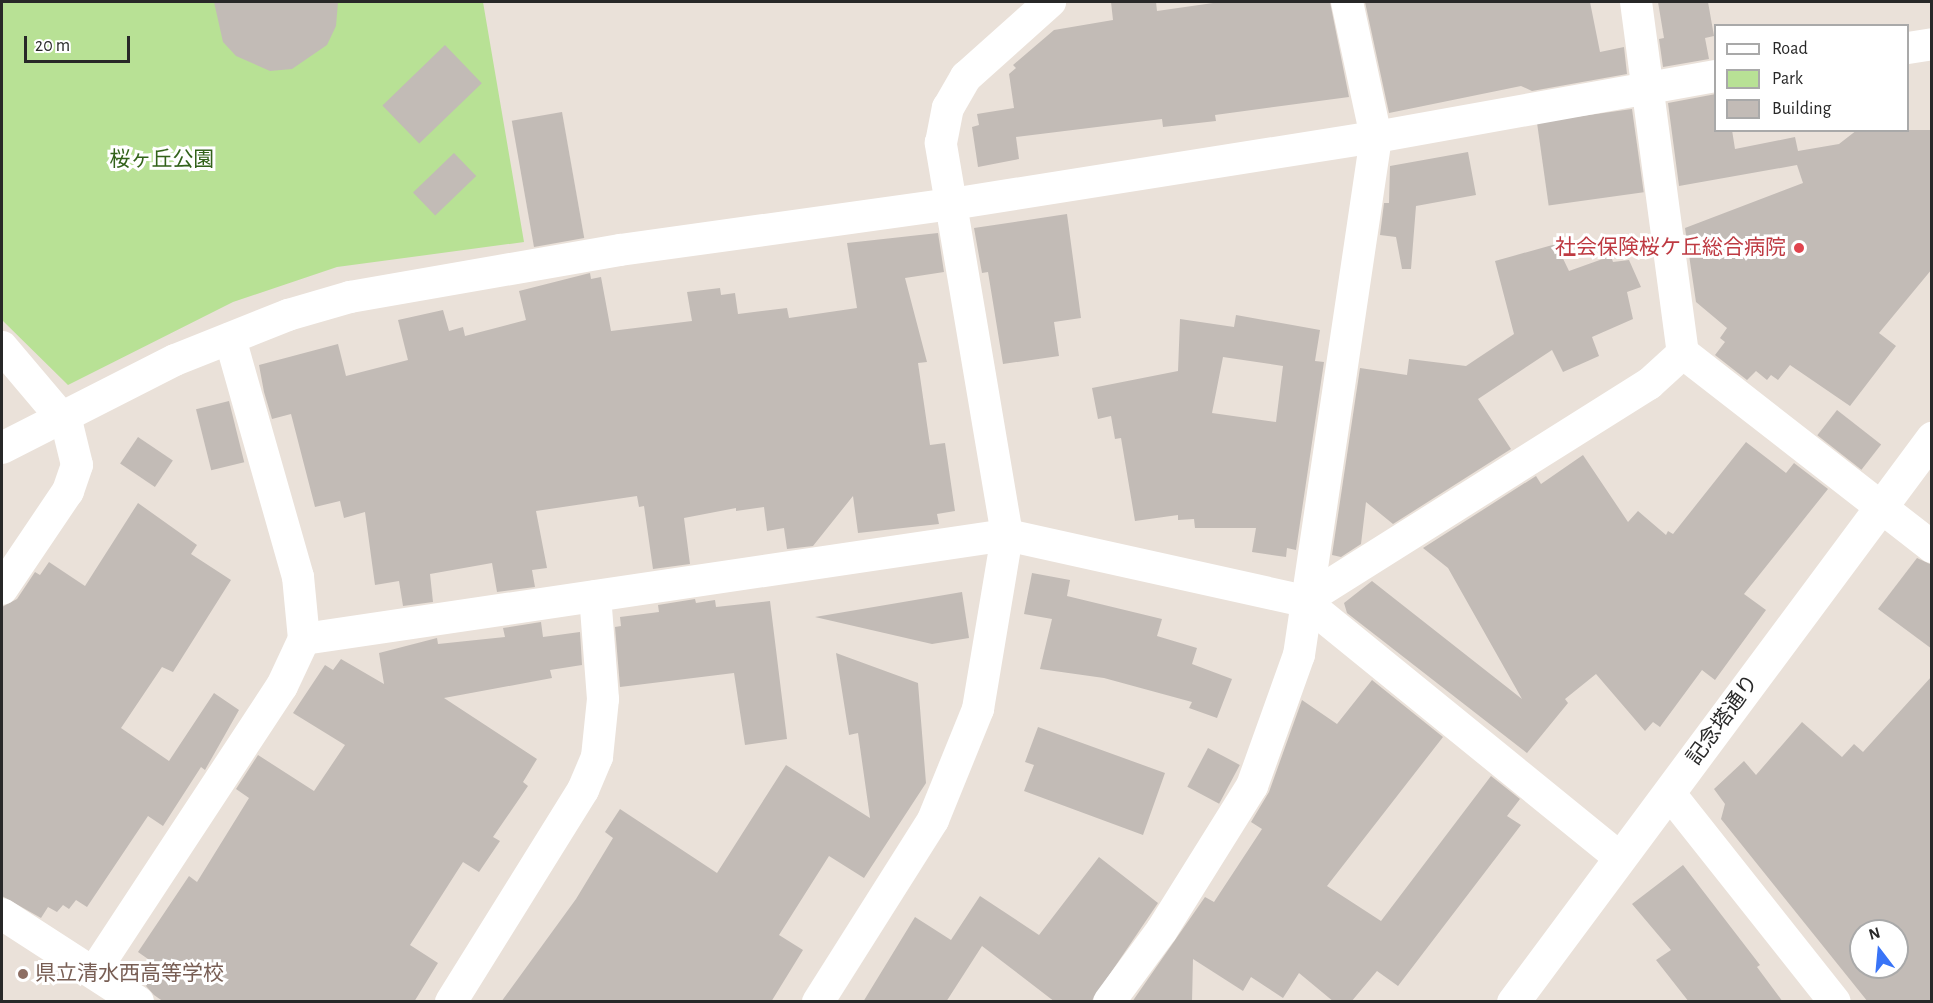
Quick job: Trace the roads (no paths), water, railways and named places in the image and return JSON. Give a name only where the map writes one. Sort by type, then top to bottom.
[{"type":"street","points":[[818,1002],[933,820],[961,756],[990,652],[1007,535],[941,143],[948,108],[966,77],[1050,2]]},
{"type":"street","points":[[1109,1002],[1162,930],[1252,786],[1299,655],[1304,601],[1314,574],[1376,137],[1347,2]]},
{"type":"street","points":[[1636,2],[1683,353],[1932,547]]},
{"type":"street","points":[[1909,48],[1932,44]]},
{"type":"street","points":[[2,448],[62,417],[230,338],[350,297],[423,282],[952,204],[1376,137],[1648,86],[1714,76]]},
{"type":"street","points":[[94,972],[282,686],[304,639],[298,577],[230,338]]},
{"type":"street","points":[[2,347],[62,417],[75,441],[77,465],[68,491],[2,590]]},
{"type":"street","points":[[1304,601],[1649,384],[1683,353]]},
{"type":"street","name":"記念塔通り","points":[[1513,1002],[1619,857],[1670,794],[1879,504],[1932,438]]},
{"type":"street","points":[[304,639],[1007,535],[1304,601],[1619,857]]},
{"type":"street","points":[[451,1002],[583,790],[597,757],[603,699],[595,596]]},
{"type":"street","points":[[1670,794],[1835,1002]]},
{"type":"street","points":[[2,914],[138,1002]]},
{"type":"place","name":"社会保険桜ケ丘総合病院","points":[[1799,248]]},
{"type":"place","name":"県立清水西高等学校","points":[[23,974]]},
{"type":"park label","name":"桜ヶ丘公園","points":[[162,160]]}]
